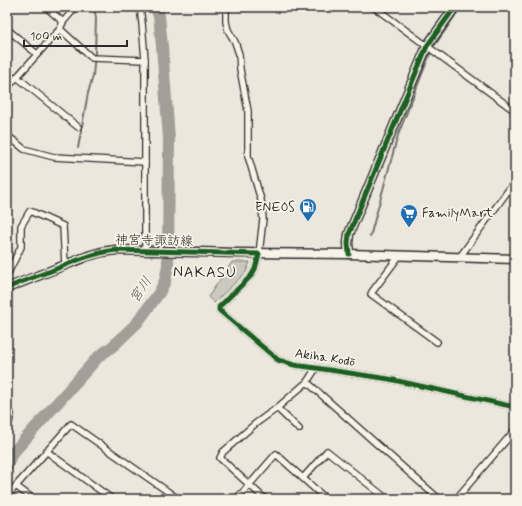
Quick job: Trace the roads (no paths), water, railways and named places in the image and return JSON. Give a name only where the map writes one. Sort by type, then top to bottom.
[{"type":"main road","points":[[349,254],[349,234],[427,46],[455,7]]},
{"type":"main road","name":"神宮寺諏訪線","points":[[8,287],[88,256],[116,250],[259,254],[349,254],[515,259]]},
{"type":"street","points":[[46,7],[63,22]]},
{"type":"street","points":[[7,88],[60,29],[63,22],[76,7]]},
{"type":"street","points":[[140,7],[145,60],[145,251]]},
{"type":"street","points":[[226,7],[226,22],[228,30],[235,42],[238,54],[248,111],[248,156],[261,200],[263,219],[259,254]]},
{"type":"street","points":[[374,7],[515,111]]},
{"type":"street","points":[[7,29],[37,54]]},
{"type":"street","points":[[60,29],[92,58],[145,60]]},
{"type":"street","points":[[17,77],[78,127]]},
{"type":"street","points":[[7,135],[24,149],[54,157],[146,162]]},
{"type":"street","points":[[458,258],[515,182]]},
{"type":"street","points":[[7,275],[21,247],[21,226],[30,211],[63,226],[65,265]]},
{"type":"street","name":"Akiha Kodō","points":[[259,254],[255,269],[251,276],[219,306],[219,310],[278,360],[294,365],[389,379],[515,407]]},
{"type":"street","points":[[399,256],[371,294],[437,342]]},
{"type":"street","points":[[265,499],[220,458],[223,452],[307,382],[316,368]]},
{"type":"street","points":[[307,382],[440,499]]},
{"type":"street","points":[[276,408],[299,429]]},
{"type":"street","points":[[7,411],[11,414],[7,430]]},
{"type":"street","points":[[7,496],[71,424],[178,499]]},
{"type":"street","points":[[456,499],[515,430]]},
{"type":"street","points":[[46,451],[112,499]]},
{"type":"street","points":[[303,478],[327,451],[387,499]]},
{"type":"street","points":[[236,499],[276,454],[326,499]]},
{"type":"street","points":[[16,486],[33,499]]},
{"type":"waterway","points":[[78,148],[88,93],[93,76],[96,18],[94,7]]},
{"type":"waterway","name":"宮川","points":[[7,466],[11,455],[98,357],[113,346],[137,323],[159,293],[165,281],[168,265],[169,139],[162,46],[159,16],[156,7]]},
{"type":"waterway","points":[[435,45],[461,7]]},
{"type":"waterway","points":[[370,237],[398,135],[430,54]]},
{"type":"place","name":"ENEOS","points":[[308,222]]},
{"type":"place","name":"FamilyMart","points":[[409,228]]},
{"type":"district","name":"NAKASU","points":[[205,273]]}]
